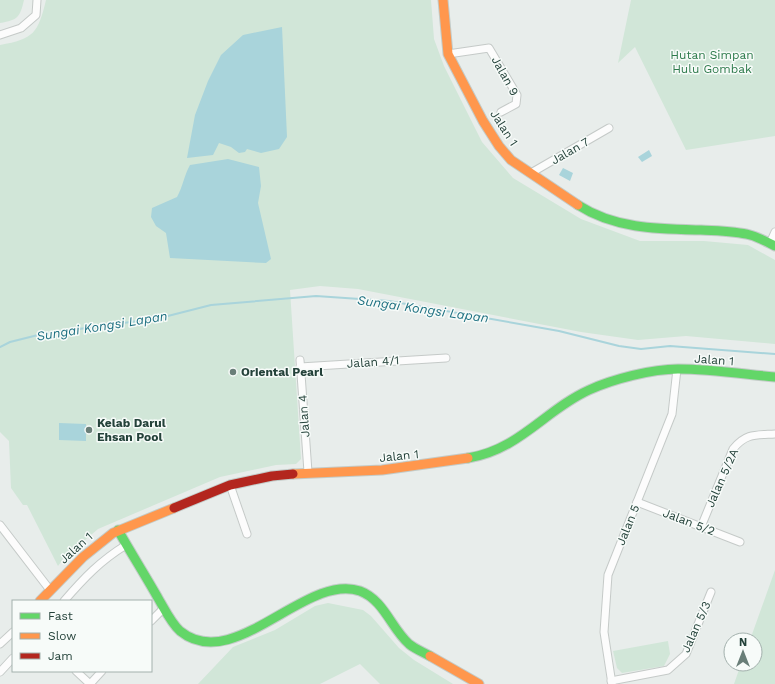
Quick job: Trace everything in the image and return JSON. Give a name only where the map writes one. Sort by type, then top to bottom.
[{"type":"street","points":[[0,35],[21,28],[36,16],[37,0]]},
{"type":"street","name":"Jalan 1","points":[[443,0],[448,54],[483,121],[499,146],[511,160],[591,213],[627,225],[661,229],[724,231],[750,235],[773,244]]},
{"type":"street","name":"Jalan 9","points":[[448,54],[489,48],[517,95],[516,104],[501,112]]},
{"type":"street","name":"Jalan 7","points":[[531,174],[609,128]]},
{"type":"street","points":[[773,244],[775,232]]},
{"type":"street","name":"Jalan 4/1","points":[[300,363],[446,358]]},
{"type":"street","name":"Jalan 4","points":[[300,363],[308,472]]},
{"type":"street","name":"Jalan 1","points":[[41,600],[83,557],[118,530],[230,485],[272,476],[308,472],[382,470],[479,456],[504,447],[527,433],[564,405],[589,390],[645,372],[677,369],[775,376]]},
{"type":"street","name":"Jalan 5","points":[[611,682],[604,632],[608,576],[672,414],[677,369]]},
{"type":"street","name":"Jalan 5/2A","points":[[701,527],[733,449],[740,439],[750,435],[775,434]]},
{"type":"street","points":[[230,485],[247,534]]},
{"type":"street","name":"Jalan 5/2","points":[[637,502],[740,542]]},
{"type":"street","points":[[0,525],[50,590]]},
{"type":"street","points":[[118,530],[164,608],[179,630],[190,638],[206,642],[222,641],[247,632],[319,595],[339,589],[359,591],[373,598],[409,644],[479,684]]},
{"type":"street","points":[[65,600],[86,576],[104,559],[126,545]]},
{"type":"street","name":"Jalan 5/3","points":[[611,682],[668,670],[686,654],[711,592]]},
{"type":"street","points":[[152,620],[164,608]]},
{"type":"street","points":[[0,644],[12,633]]},
{"type":"street","points":[[0,672],[12,659]]},
{"type":"street","points":[[77,672],[90,684],[101,672]]},
{"type":"green space","points":[[0,0],[24,0],[17,17],[11,21],[0,23]]},
{"type":"green space","points":[[46,0],[431,0],[434,39],[444,66],[482,142],[513,178],[581,219],[640,241],[704,241],[748,245],[775,260],[775,344],[686,336],[638,340],[581,332],[358,289],[320,286],[290,290],[301,459],[296,464],[276,465],[220,477],[98,529],[64,558],[58,566],[27,505],[23,505],[11,488],[9,441],[0,432],[0,45],[20,40],[33,33],[40,20]]},
{"type":"green space","name":"Hutan Simpan Hulu Gombak","points":[[631,0],[775,0],[775,136],[686,150],[635,47],[618,63]]},
{"type":"green space","points":[[775,570],[775,684],[734,684],[738,672],[763,672],[763,632],[753,632]]},
{"type":"green space","points":[[328,603],[363,610],[371,616],[399,648],[414,660],[453,684],[380,684],[360,664],[320,684],[198,684],[233,647],[275,630],[315,606]]},
{"type":"green space","points":[[668,641],[670,654],[664,666],[622,673],[617,668],[613,651]]},
{"type":"water","points":[[282,27],[287,137],[279,149],[261,153],[247,149],[245,152],[239,153],[231,147],[219,143],[213,155],[187,158],[195,115],[208,81],[221,55],[243,35]]},
{"type":"water","points":[[649,150],[652,156],[642,162],[638,157]]},
{"type":"water","points":[[228,159],[259,167],[261,186],[258,203],[271,259],[266,263],[170,258],[166,233],[156,226],[151,217],[152,208],[177,197],[190,165]]},
{"type":"water","points":[[563,168],[573,173],[570,181],[559,175]]},
{"type":"water","points":[[59,423],[86,424],[86,441],[59,440]]},
{"type":"waterway","name":"Sungai Kongsi Lapan","points":[[0,347],[10,342],[42,334],[160,318],[211,305],[316,296],[389,301],[559,331],[619,346],[641,349],[670,346],[775,354]]},
{"type":"traffic: fast","points":[[578,205],[592,213],[622,223],[653,228],[738,233],[756,237],[775,246]]},
{"type":"traffic: fast","points":[[468,458],[486,454],[502,447],[573,398],[609,382],[633,375],[668,369],[690,369],[775,377]]},
{"type":"traffic: fast","points":[[118,530],[174,624],[180,631],[201,641],[223,641],[246,633],[317,595],[339,589],[360,591],[368,595],[381,608],[409,644],[430,656]]},
{"type":"traffic: slow","points":[[443,0],[448,54],[483,121],[499,146],[511,160],[578,205]]},
{"type":"traffic: slow","points":[[293,474],[382,470],[468,458]]},
{"type":"traffic: slow","points":[[41,600],[83,557],[113,533],[174,508]]},
{"type":"traffic: slow","points":[[430,656],[479,684]]},
{"type":"traffic: jam","points":[[174,508],[230,485],[272,476],[293,474]]},
{"type":"place","name":"Oriental Pearl","points":[[233,372]]},
{"type":"place","name":"Kelab Darul Ehsan Pool","points":[[89,430]]}]
